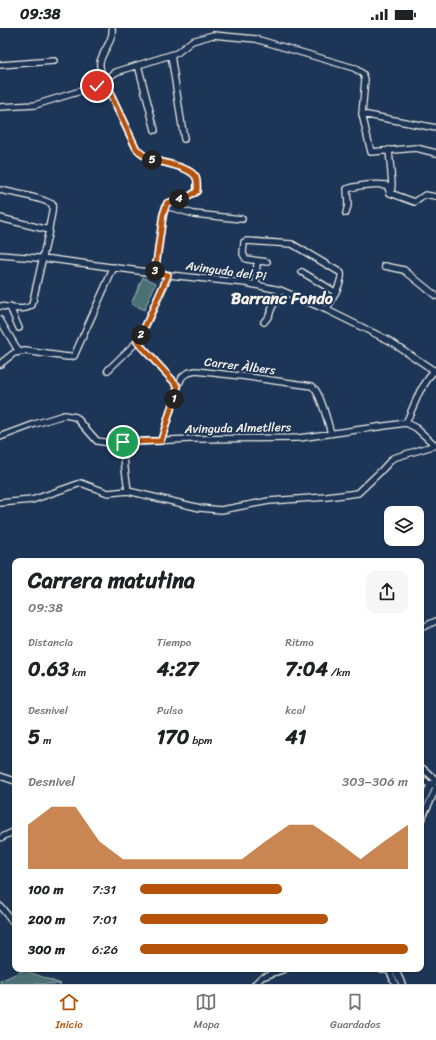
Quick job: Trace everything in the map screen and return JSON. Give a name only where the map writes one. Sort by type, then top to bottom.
[{"type":"street","points":[[0,255],[155,272],[163,215],[167,203],[190,196],[197,191],[195,176],[183,168],[158,162],[143,156],[136,148],[104,81],[101,70],[100,63],[113,34],[112,28]]},
{"type":"street","points":[[0,107],[35,105],[97,86],[116,72],[177,54],[192,41],[213,35],[256,39],[354,68],[363,74],[365,79],[362,114],[371,152],[416,148],[436,153]]},
{"type":"street","points":[[171,55],[184,138]]},
{"type":"street","points":[[0,65],[54,61]]},
{"type":"street","points":[[138,65],[155,130]]},
{"type":"street","points":[[362,114],[436,128]]},
{"type":"street","points":[[389,150],[392,173],[390,193]]},
{"type":"street","points":[[346,213],[348,205],[347,189],[375,184],[387,185],[390,193],[415,202],[425,195],[436,197]]},
{"type":"street","points":[[0,190],[27,196],[52,204],[53,209],[32,305],[29,308],[24,309],[0,306]]},
{"type":"street","points":[[166,206],[194,214],[242,219]]},
{"type":"street","points":[[0,218],[49,230]]},
{"type":"street","points":[[267,262],[246,259],[243,254],[244,242],[292,244],[341,273],[342,276],[327,310]]},
{"type":"street","points":[[256,285],[257,261]]},
{"type":"street","points":[[386,266],[404,270],[436,296]]},
{"type":"street","points":[[0,364],[16,352],[25,351],[68,358],[74,356],[114,267]]},
{"type":"street","name":"Avinguda del Pi","points":[[155,272],[168,275],[256,285],[280,290],[327,310],[390,341],[435,371]]},
{"type":"street","points":[[302,272],[335,292]]},
{"type":"street","points":[[108,370],[139,340],[168,275]]},
{"type":"street","name":"Avinguda del Pi","points":[[264,322],[271,312],[280,290]]},
{"type":"street","points":[[10,307],[19,328]]},
{"type":"street","points":[[0,320],[16,352]]},
{"type":"street","points":[[137,342],[178,386]]},
{"type":"street","name":"Carrer Àlbers","points":[[161,441],[182,377],[196,371],[312,386],[316,388],[331,433]]},
{"type":"street","points":[[435,371],[420,391],[406,423],[416,428],[435,445]]},
{"type":"street","name":"Avinguda Almetllers","points":[[0,437],[64,415],[76,417],[98,441],[110,443],[258,437],[299,438],[406,423]]},
{"type":"street","points":[[123,442],[128,491]]},
{"type":"street","points":[[0,503],[32,500],[81,484],[108,493],[128,491],[200,508],[221,510],[269,500],[358,493],[393,458],[435,445]]},
{"type":"street","points":[[424,626],[436,620]]},
{"type":"street","points":[[424,771],[432,783]]},
{"type":"street","points":[[0,776],[12,780]]},
{"type":"street","points":[[424,800],[432,783]]},
{"type":"street","points":[[424,810],[432,783]]},
{"type":"street","points":[[0,838],[12,832]]},
{"type":"street","points":[[0,906],[12,921]]},
{"type":"street","points":[[255,984],[262,976],[275,972]]},
{"type":"street","points":[[390,972],[395,984]]},
{"type":"street","points":[[397,972],[402,984]]},
{"type":"green space","points":[[143,277],[156,283],[144,310],[131,304]]},
{"type":"green space","points":[[20,972],[29,972],[61,984],[0,984],[0,981]]},
{"type":"district","name":"Barranc Fondo","points":[[282,298]]},
{"type":"route","points":[[97,86],[104,81],[136,148],[143,156],[158,162],[183,168],[195,176],[197,182],[197,191],[190,196],[179,198],[167,203],[163,215],[155,272],[168,275],[137,342],[178,386],[161,441],[123,442]]}]
